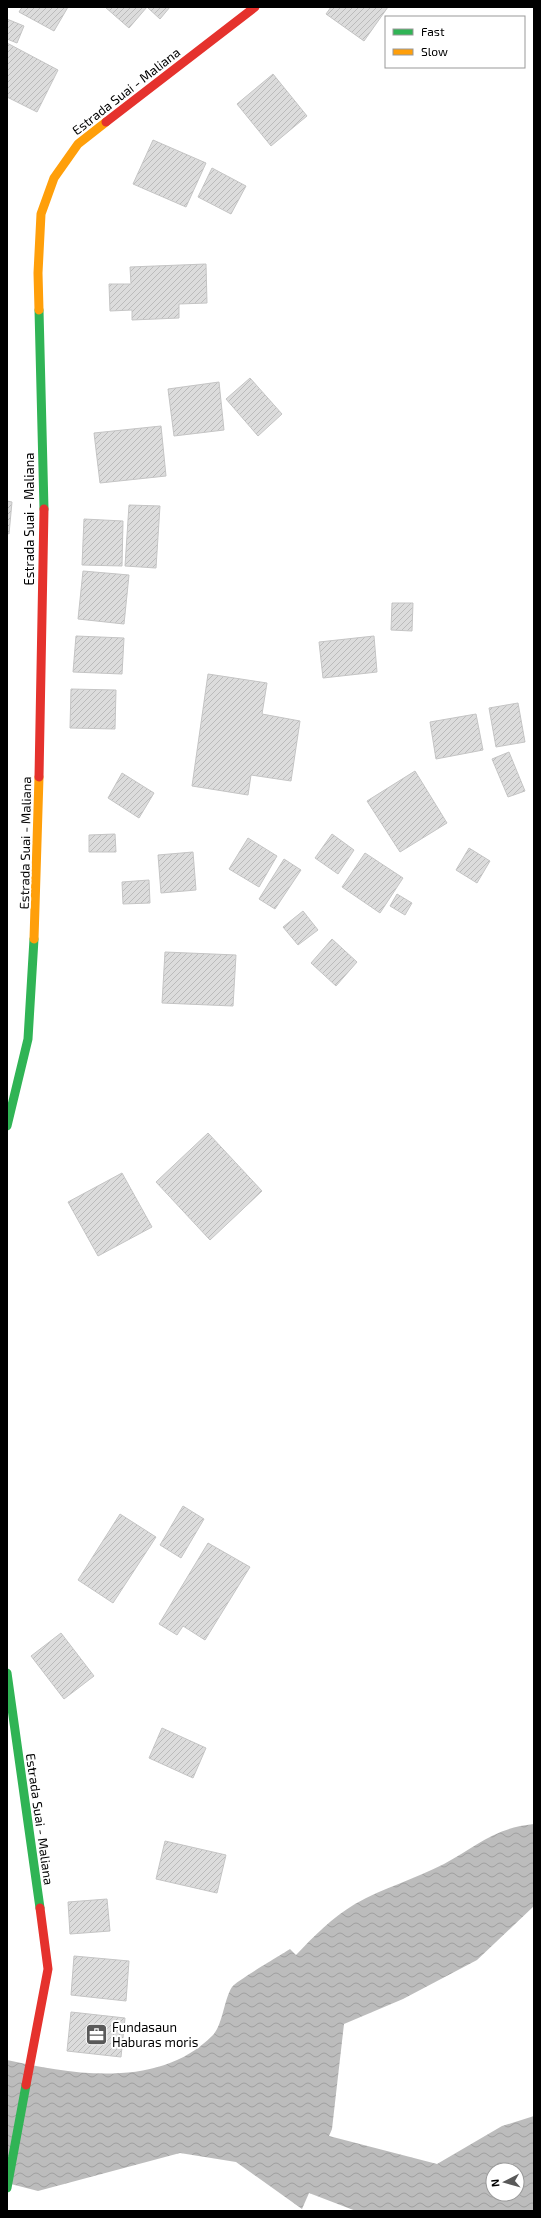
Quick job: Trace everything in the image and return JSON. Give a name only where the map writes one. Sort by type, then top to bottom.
[{"type":"main road","name":"Estrada Suai - Maliana","points":[[7,1126],[28,1039],[36,913],[44,509],[38,273],[41,214],[54,178],[78,144],[255,7]]},
{"type":"main road","name":"Estrada Suai - Maliana","points":[[7,1673],[48,1969],[7,2188]]},
{"type":"water","points":[[534,1824],[534,1906],[477,1960],[403,1999],[344,2024],[332,2129],[329,2136],[437,2164],[502,2126],[534,2116],[534,2211],[356,2211],[309,2193],[302,2209],[236,2162],[180,2153],[38,2191],[7,2183],[7,2060],[60,2070],[88,2073],[142,2071],[168,2064],[192,2052],[213,2035],[219,2025],[229,1992],[241,1979],[290,1949],[296,1955],[331,1921],[355,1904],[444,1864],[486,1839],[508,1829]]},
{"type":"building","points":[[22,7],[68,7],[54,31],[19,12]]},
{"type":"building","points":[[105,7],[147,7],[129,28]]},
{"type":"building","points":[[147,7],[170,7],[160,19]]},
{"type":"building","points":[[331,7],[388,7],[364,41],[326,14]]},
{"type":"building","points":[[7,19],[24,26],[17,43],[7,39]]},
{"type":"building","points":[[7,43],[58,70],[37,112],[7,97]]},
{"type":"building","points":[[273,74],[307,116],[271,146],[237,104]]},
{"type":"building","points":[[153,140],[206,163],[186,207],[133,184]]},
{"type":"building","points":[[212,168],[246,186],[231,214],[198,197]]},
{"type":"building","points":[[206,264],[207,303],[179,304],[179,318],[132,320],[132,310],[110,311],[109,284],[131,284],[130,267]]},
{"type":"building","points":[[250,378],[282,414],[258,436],[226,399]]},
{"type":"building","points":[[219,382],[224,430],[174,436],[168,389]]},
{"type":"building","points":[[161,426],[166,476],[100,483],[94,433]]},
{"type":"building","points":[[7,501],[12,502],[9,534],[7,533]]},
{"type":"building","points":[[129,505],[160,506],[156,568],[125,566]]},
{"type":"building","points":[[84,519],[123,521],[122,566],[82,565]]},
{"type":"building","points":[[83,571],[129,575],[124,624],[78,619]]},
{"type":"building","points":[[392,603],[413,603],[412,631],[391,630]]},
{"type":"building","points":[[76,636],[124,638],[122,674],[73,672]]},
{"type":"building","points":[[374,636],[377,672],[323,678],[319,642]]},
{"type":"building","points":[[208,674],[267,683],[262,714],[300,721],[291,781],[251,775],[248,795],[192,786]]},
{"type":"building","points":[[71,689],[116,690],[115,729],[70,728]]},
{"type":"building","points":[[518,703],[525,742],[496,747],[489,708]]},
{"type":"building","points":[[476,714],[483,750],[436,759],[430,722]]},
{"type":"building","points":[[509,752],[525,791],[508,797],[492,759]]},
{"type":"building","points":[[415,771],[447,823],[400,852],[367,801]]},
{"type":"building","points":[[122,773],[154,793],[139,818],[108,798]]},
{"type":"building","points":[[115,834],[116,852],[89,852],[89,835]]},
{"type":"building","points":[[332,834],[354,850],[338,874],[315,858]]},
{"type":"building","points":[[248,838],[277,856],[259,887],[229,869]]},
{"type":"building","points":[[469,848],[490,861],[477,883],[456,870]]},
{"type":"building","points":[[193,852],[196,890],[161,893],[158,855]]},
{"type":"building","points":[[365,853],[403,878],[380,913],[342,887]]},
{"type":"building","points":[[284,859],[301,870],[275,909],[259,899]]},
{"type":"building","points":[[149,880],[150,903],[123,904],[122,882]]},
{"type":"building","points":[[397,894],[412,903],[405,915],[390,906]]},
{"type":"building","points":[[303,911],[318,930],[298,945],[283,927]]},
{"type":"building","points":[[332,939],[357,962],[336,986],[311,963]]},
{"type":"building","points":[[165,952],[236,955],[233,1006],[162,1003]]},
{"type":"building","points":[[208,1133],[262,1191],[210,1240],[156,1182]]},
{"type":"building","points":[[122,1173],[152,1227],[98,1256],[68,1202]]},
{"type":"building","points":[[183,1506],[204,1519],[181,1558],[160,1545]]},
{"type":"building","points":[[120,1514],[156,1537],[113,1603],[78,1580]]},
{"type":"building","points":[[208,1543],[250,1567],[205,1640],[183,1626],[177,1635],[159,1624]]},
{"type":"building","points":[[61,1633],[94,1676],[64,1699],[31,1656]]},
{"type":"building","points":[[162,1728],[206,1748],[193,1778],[149,1758]]},
{"type":"building","points":[[165,1841],[226,1855],[217,1893],[156,1879]]},
{"type":"building","points":[[107,1899],[110,1931],[70,1934],[68,1902]]},
{"type":"building","points":[[74,1956],[129,1961],[126,2001],[71,1995]]},
{"type":"building","name":"Fundasaun Haburas moris","points":[[71,2012],[125,2018],[121,2057],[67,2051]]},
{"type":"traffic: fast","points":[[39,310],[44,509]]},
{"type":"traffic: fast","points":[[7,1126],[28,1039],[34,939]]},
{"type":"traffic: fast","points":[[7,1673],[40,1908]]},
{"type":"traffic: fast","points":[[7,2188],[26,2085]]},
{"type":"traffic: slow","points":[[39,310],[38,273],[41,214],[54,178],[78,144],[106,122]]},
{"type":"traffic: slow","points":[[34,939],[39,777]]},
{"type":"traffic: jam","points":[[106,122],[255,7]]},
{"type":"traffic: jam","points":[[39,777],[44,509]]},
{"type":"traffic: jam","points":[[26,2085],[48,1969],[40,1908]]},
{"type":"place","name":"Fundasaun Haburas moris","points":[[96,2034]]}]
